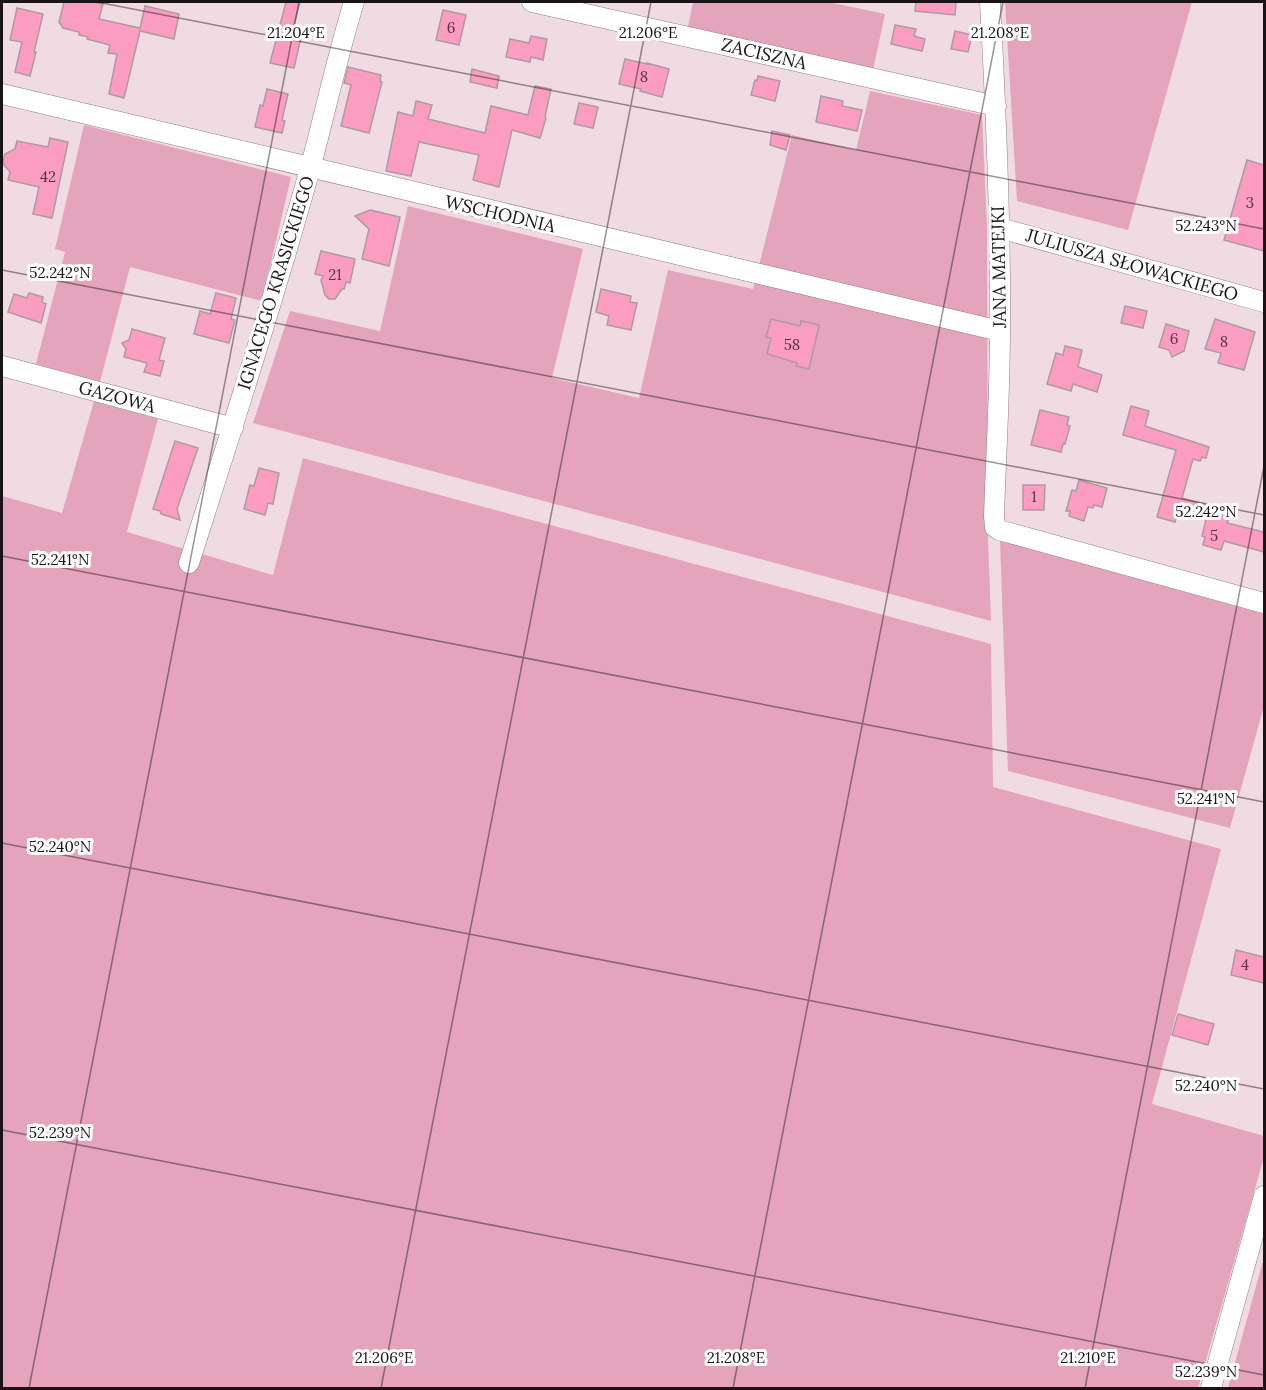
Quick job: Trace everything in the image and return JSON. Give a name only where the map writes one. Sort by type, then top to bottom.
[{"type":"street","name":"IGNACEGO KRASICKIEGO","points":[[189,562],[233,428],[310,169],[354,2]]},
{"type":"street","name":"ZACISZNA","points":[[532,2],[996,106]]},
{"type":"street","name":"JANA MATEJKI","points":[[990,2],[1000,228],[995,527],[1264,603]]},
{"type":"street","name":"WSCHODNIA","points":[[2,94],[310,169],[1000,331]]},
{"type":"street","name":"JULIUSZA SŁOWACKIEGO","points":[[1000,228],[1264,302]]},
{"type":"street","name":"GAZOWA","points":[[2,366],[233,428]]},
{"type":"street","points":[[1211,1389],[1264,1196]]},
{"type":"shaded area","points":[[693,2],[828,2],[885,14],[873,70],[688,27]]},
{"type":"shaded area","points":[[1005,2],[1192,2],[1128,230],[1017,201]]},
{"type":"shaded area","points":[[870,91],[982,115],[987,228],[988,538],[991,621],[253,423],[290,311],[380,331],[408,206],[583,249],[552,378],[639,398],[668,270],[753,289],[792,135],[856,150]]},
{"type":"shaded area","points":[[84,125],[291,177],[262,301],[130,267],[100,382],[36,364],[65,252],[55,249]]},
{"type":"shaded area","points":[[94,401],[158,419],[127,532],[273,575],[303,458],[991,644],[993,787],[1221,849],[1152,1104],[1264,1136],[1264,1157],[1198,1388],[2,1388],[2,496],[62,513]]},
{"type":"shaded area","points":[[1000,541],[1264,612],[1264,706],[1230,828],[1008,771]]},
{"type":"shaded area","points":[[1264,1257],[1264,1388],[1228,1388]]},
{"type":"building","points":[[64,2],[103,4],[99,19],[140,28],[145,6],[179,14],[174,39],[140,31],[124,98],[109,94],[117,54],[108,53],[110,45],[87,39],[88,37],[79,35],[79,32],[63,28],[59,22]]},
{"type":"building","points":[[286,2],[300,2],[292,31],[302,33],[294,68],[270,63]]},
{"type":"building","points":[[916,2],[956,2],[955,15],[915,11]]},
{"type":"building","points":[[17,8],[43,14],[30,76],[15,72],[22,42],[10,40]]},
{"type":"building","points":[[443,10],[466,15],[459,45],[436,40]]},
{"type":"building","points":[[895,25],[916,29],[914,36],[925,39],[922,51],[891,44]]},
{"type":"building","points":[[955,31],[972,35],[968,52],[951,49]]},
{"type":"building","points":[[531,36],[547,39],[543,60],[531,57],[530,62],[506,57],[510,39],[529,43]]},
{"type":"building","points":[[625,59],[669,69],[662,97],[619,84]]},
{"type":"building","points":[[348,67],[381,75],[380,81],[382,82],[369,133],[341,126],[351,85],[344,83]]},
{"type":"building","points":[[472,69],[499,76],[497,88],[470,82]]},
{"type":"building","points":[[758,76],[780,81],[775,101],[751,95]]},
{"type":"building","points":[[535,86],[551,89],[540,138],[512,130],[499,187],[473,180],[479,155],[419,142],[411,176],[386,171],[398,112],[413,116],[416,101],[432,105],[428,119],[485,133],[491,106],[528,115]]},
{"type":"building","points":[[267,89],[288,94],[282,120],[285,121],[282,133],[255,127],[260,105],[263,106]]},
{"type":"building","points":[[821,96],[843,101],[842,106],[862,110],[857,131],[816,122]]},
{"type":"building","points":[[579,103],[598,107],[593,128],[574,124]]},
{"type":"building","points":[[772,131],[790,135],[786,150],[770,145]]},
{"type":"building","points":[[50,138],[68,142],[52,218],[33,214],[39,187],[8,180],[10,172],[3,160],[5,154],[15,149],[17,141],[48,147]]},
{"type":"building","points":[[1247,160],[1264,165],[1264,251],[1224,240]]},
{"type":"building","points":[[370,210],[400,217],[389,266],[362,259],[369,229],[355,216]]},
{"type":"building","points":[[321,251],[355,259],[350,283],[346,282],[344,289],[335,299],[329,299],[325,295],[321,280],[323,276],[315,274]]},
{"type":"building","points":[[601,289],[631,296],[630,302],[637,303],[631,330],[607,325],[609,316],[596,312]]},
{"type":"building","points":[[29,293],[43,297],[42,302],[46,304],[41,323],[8,312],[14,294],[27,298]]},
{"type":"building","points":[[216,293],[236,298],[231,319],[235,320],[229,343],[194,334],[200,311],[210,314]]},
{"type":"building","points":[[1125,306],[1147,311],[1143,328],[1121,323]]},
{"type":"building","points":[[771,319],[800,326],[801,321],[819,325],[809,369],[767,354],[771,338],[766,337]]},
{"type":"building","points":[[1215,319],[1255,332],[1244,370],[1218,363],[1221,353],[1205,349]]},
{"type":"building","points":[[1166,324],[1189,331],[1184,351],[1172,357],[1169,350],[1159,347]]},
{"type":"building","points":[[132,329],[165,338],[159,360],[164,361],[160,376],[144,372],[147,363],[124,357],[126,349],[122,343],[129,340]]},
{"type":"building","points":[[1065,346],[1082,350],[1078,367],[1102,375],[1097,392],[1073,384],[1071,391],[1047,384],[1056,353],[1063,355]]},
{"type":"building","points":[[1131,406],[1149,411],[1145,426],[1209,447],[1206,458],[1202,457],[1200,461],[1193,459],[1182,498],[1231,512],[1227,523],[1264,532],[1264,552],[1224,541],[1221,550],[1203,545],[1205,537],[1202,536],[1206,520],[1178,513],[1175,522],[1157,517],[1176,450],[1123,435]]},
{"type":"building","points":[[1040,410],[1069,417],[1067,425],[1070,426],[1061,452],[1031,445]]},
{"type":"building","points":[[175,441],[198,448],[177,509],[180,520],[153,509]]},
{"type":"building","points":[[259,468],[279,473],[273,504],[268,503],[265,515],[244,509],[250,485],[254,486]]},
{"type":"building","points":[[1079,480],[1107,488],[1102,507],[1094,505],[1093,508],[1088,507],[1084,521],[1069,516],[1070,511],[1066,511],[1072,490],[1076,491]]},
{"type":"building","points":[[1023,485],[1045,485],[1044,510],[1023,510]]},
{"type":"building","points":[[1236,950],[1264,957],[1264,983],[1231,975]]},
{"type":"building","points":[[1178,1014],[1214,1024],[1208,1045],[1172,1035]]}]
